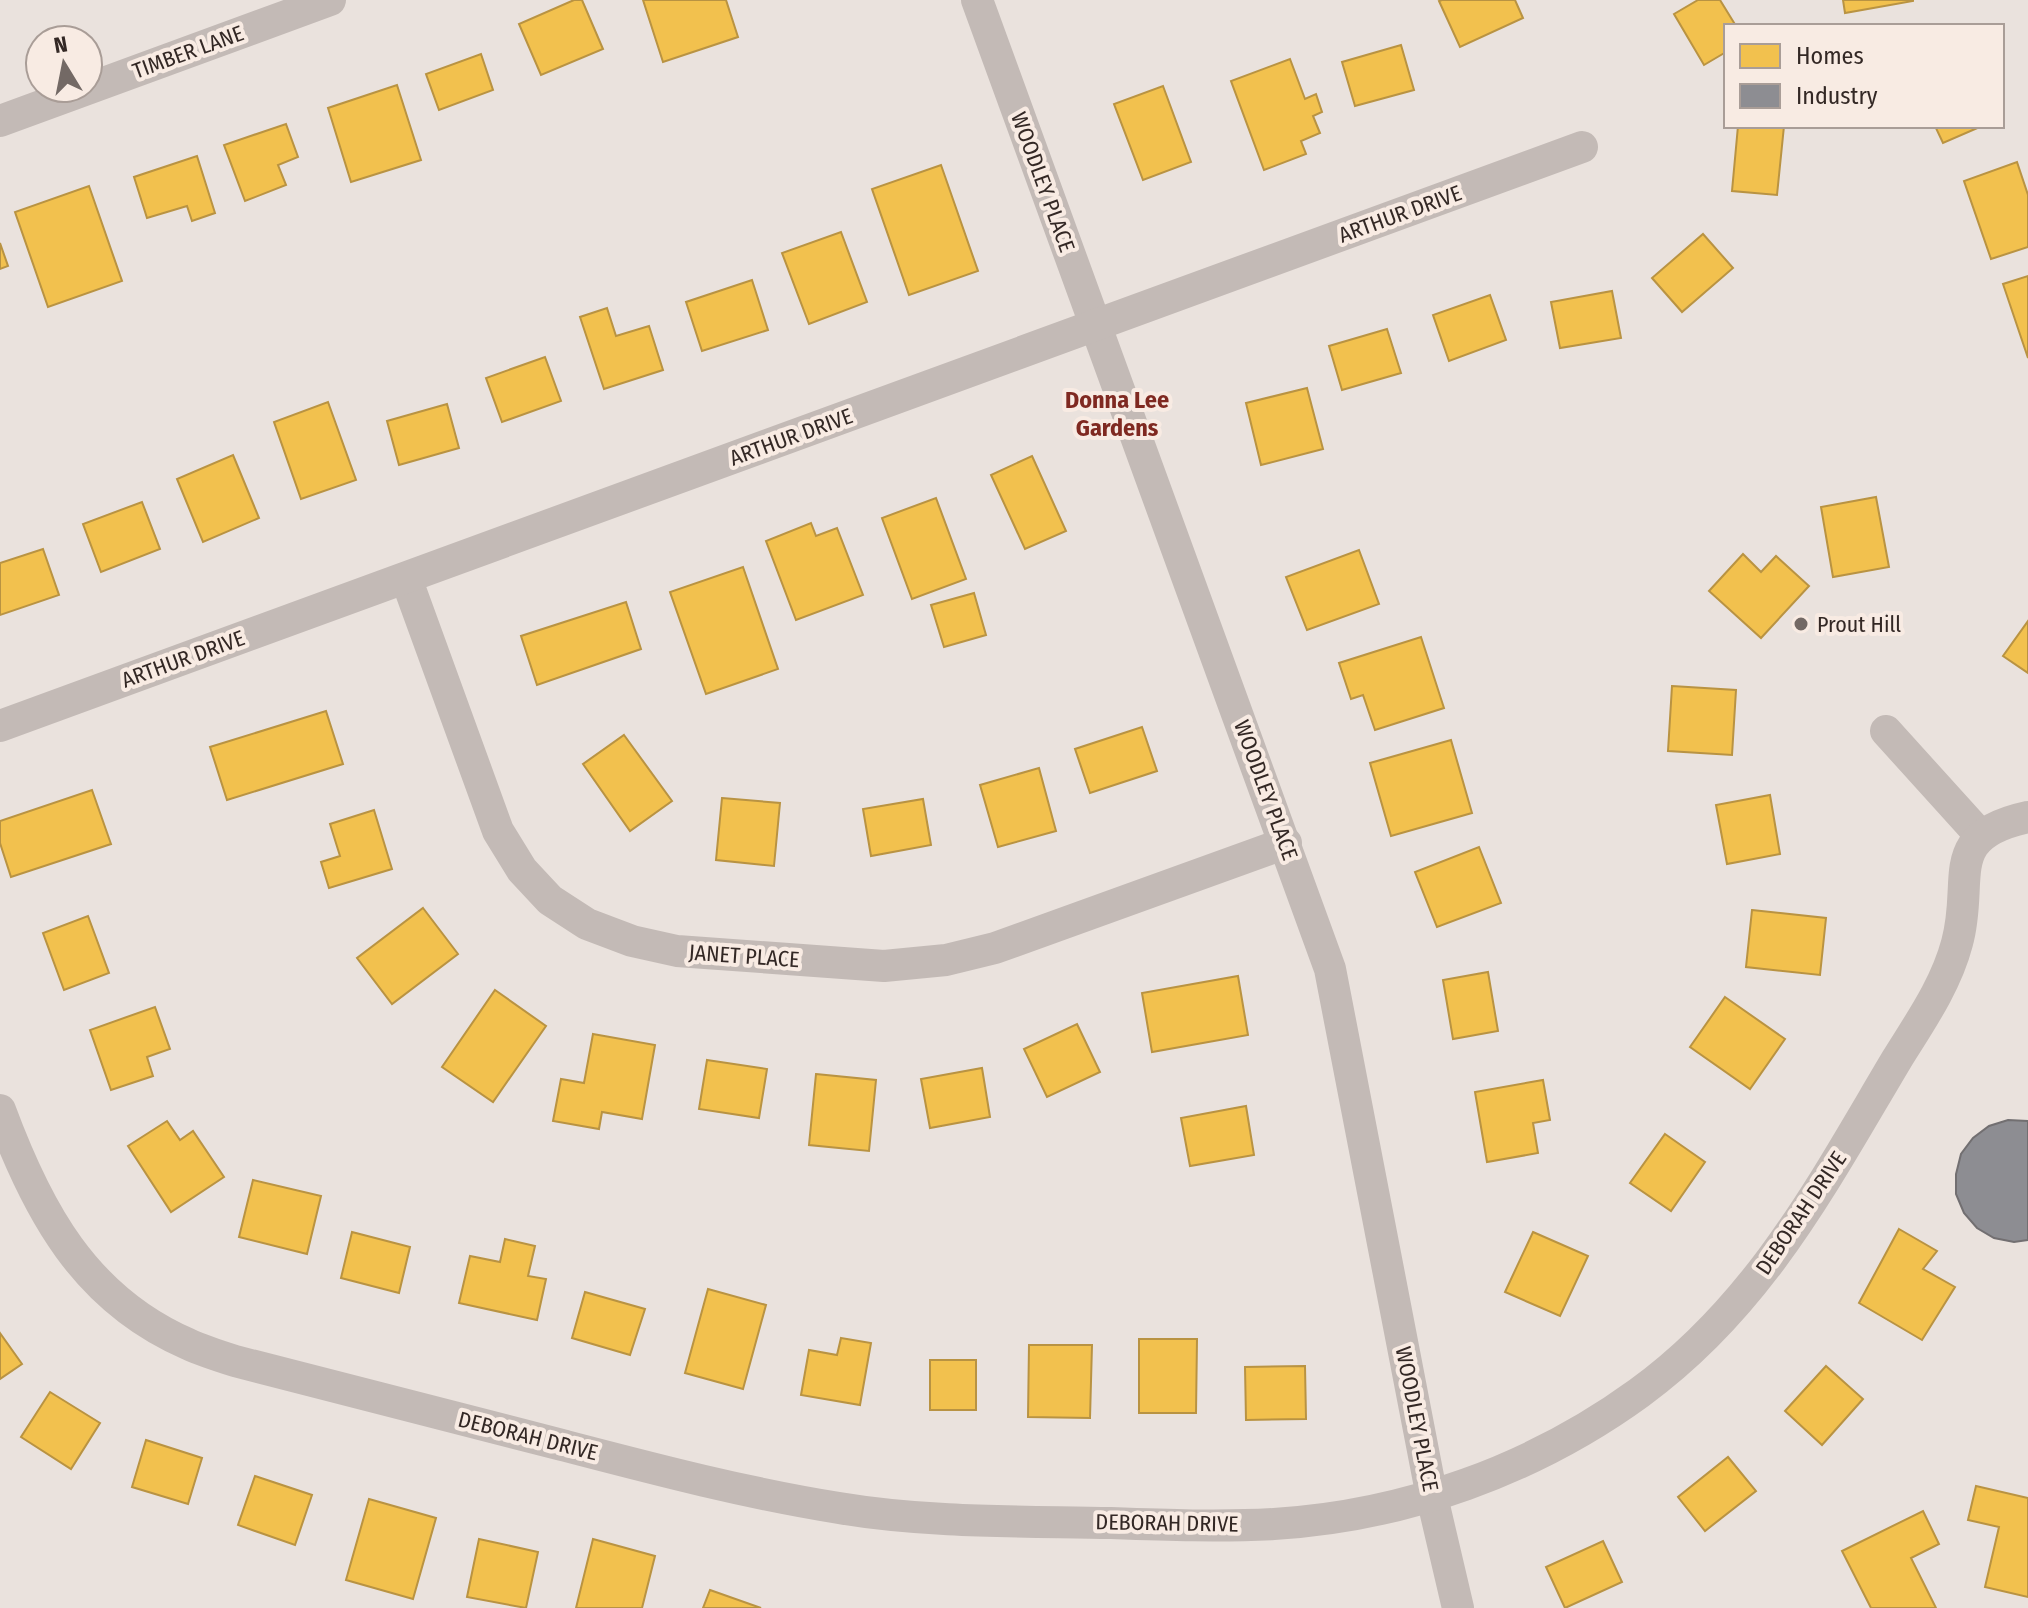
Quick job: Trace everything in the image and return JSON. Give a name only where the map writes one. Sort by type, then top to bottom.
[{"type":"street","name":"TIMBER LANE","points":[[0,121],[330,0]]},
{"type":"street","name":"WOODLEY PLACE","points":[[977,0],[1330,969],[1432,1497],[1458,1608]]},
{"type":"street","name":"ARTHUR DRIVE","points":[[0,726],[1582,147]]},
{"type":"street","name":"JANET PLACE","points":[[406,578],[498,831],[522,870],[550,900],[587,924],[632,941],[677,951],[884,966],[946,960],[995,948],[1286,843]]},
{"type":"street","points":[[1886,731],[1981,836],[2000,823],[2028,817]]},
{"type":"street","name":"DEBORAH DRIVE","points":[[0,1110],[36,1198],[63,1242],[98,1283],[142,1319],[186,1344],[235,1361],[739,1491],[845,1509],[947,1519],[1174,1525],[1275,1524],[1356,1514],[1432,1497],[1499,1472],[1573,1434],[1639,1392],[1696,1345],[1750,1288],[1795,1230],[1937,993],[1958,942],[1966,860],[1981,836]]},
{"type":"building: Homes","points":[[574,0],[582,0],[603,49],[541,75],[519,24]]},
{"type":"building: Homes","points":[[643,0],[726,0],[738,37],[663,62]]},
{"type":"building: Homes","points":[[1515,0],[1523,18],[1460,47],[1439,1]]},
{"type":"building: Homes","points":[[1698,0],[1720,0],[1735,24],[1724,24],[1724,53],[1704,65],[1674,14]]},
{"type":"building: Homes","points":[[1843,0],[1913,0],[1913,1],[1845,13]]},
{"type":"building: Homes","points":[[1401,45],[1414,90],[1355,106],[1342,62]]},
{"type":"building: Homes","points":[[481,54],[493,90],[439,110],[426,74]]},
{"type":"building: Homes","points":[[1290,59],[1305,99],[1316,94],[1322,112],[1313,116],[1320,133],[1301,141],[1306,154],[1264,170],[1231,81]]},
{"type":"building: Homes","points":[[397,85],[421,160],[351,182],[328,108]]},
{"type":"building: Homes","points":[[1163,86],[1191,162],[1143,180],[1114,104]]},
{"type":"building: Homes","points":[[286,124],[298,157],[278,165],[286,185],[245,201],[224,145]]},
{"type":"building: Homes","points":[[1738,128],[1784,128],[1777,195],[1732,191]]},
{"type":"building: Homes","points":[[1936,128],[1977,128],[1943,143]]},
{"type":"building: Homes","points":[[197,156],[215,213],[192,221],[187,206],[147,218],[134,177]]},
{"type":"building: Homes","points":[[2017,162],[2028,195],[2028,247],[1991,259],[1964,181]]},
{"type":"building: Homes","points":[[941,165],[978,271],[909,295],[872,189]]},
{"type":"building: Homes","points":[[89,186],[122,281],[48,307],[15,212]]},
{"type":"building: Homes","points":[[841,232],[867,302],[809,324],[782,253]]},
{"type":"building: Homes","points":[[1703,234],[1733,268],[1682,312],[1652,278]]},
{"type":"building: Homes","points":[[0,243],[8,266],[0,269]]},
{"type":"building: Homes","points":[[2028,276],[2028,358],[2003,284]]},
{"type":"building: Homes","points":[[752,280],[768,330],[702,351],[686,302]]},
{"type":"building: Homes","points":[[1612,291],[1621,338],[1560,348],[1551,302]]},
{"type":"building: Homes","points":[[1490,295],[1506,340],[1449,361],[1433,315]]},
{"type":"building: Homes","points":[[607,308],[616,336],[649,326],[663,370],[604,389],[580,317]]},
{"type":"building: Homes","points":[[1387,329],[1401,373],[1342,390],[1329,346]]},
{"type":"building: Homes","points":[[545,357],[561,401],[502,422],[486,378]]},
{"type":"building: Homes","points":[[1307,388],[1323,449],[1261,465],[1246,403]]},
{"type":"building: Homes","points":[[328,402],[356,480],[301,499],[274,422]]},
{"type":"building: Homes","points":[[447,404],[459,448],[399,465],[387,421]]},
{"type":"building: Homes","points":[[233,455],[259,518],[203,542],[177,479]]},
{"type":"building: Homes","points":[[1032,456],[1066,531],[1025,549],[991,475]]},
{"type":"building: Homes","points":[[1876,497],[1889,567],[1833,577],[1821,507]]},
{"type":"building: Homes","points":[[936,498],[966,579],[912,599],[882,518]]},
{"type":"building: Homes","points":[[142,502],[160,549],[101,572],[83,524]]},
{"type":"building: Homes","points":[[811,523],[816,536],[837,528],[863,595],[796,620],[766,541]]},
{"type":"building: Homes","points":[[43,549],[59,595],[0,615],[0,563]]},
{"type":"building: Homes","points":[[1359,550],[1379,604],[1307,630],[1286,577]]},
{"type":"building: Homes","points":[[1743,554],[1761,572],[1776,556],[1809,586],[1761,638],[1709,591]]},
{"type":"building: Homes","points":[[743,567],[778,669],[706,694],[670,592]]},
{"type":"building: Homes","points":[[974,593],[986,635],[944,647],[931,605]]},
{"type":"building: Homes","points":[[626,602],[641,649],[537,685],[521,636]]},
{"type":"building: Homes","points":[[2028,621],[2028,673],[2003,656]]},
{"type":"building: Homes","points":[[1421,637],[1444,708],[1375,730],[1363,695],[1351,699],[1339,663]]},
{"type":"building: Homes","points":[[1672,686],[1736,690],[1732,755],[1668,751]]},
{"type":"building: Homes","points":[[326,711],[343,764],[227,800],[210,747]]},
{"type":"building: Homes","points":[[1142,727],[1157,771],[1090,793],[1075,749]]},
{"type":"building: Homes","points":[[624,735],[672,801],[630,831],[583,764]]},
{"type":"building: Homes","points":[[1451,740],[1472,813],[1391,836],[1370,763]]},
{"type":"building: Homes","points":[[1039,768],[1056,831],[998,847],[980,785]]},
{"type":"building: Homes","points":[[92,790],[111,844],[11,877],[0,843],[0,821]]},
{"type":"building: Homes","points":[[1770,795],[1780,854],[1727,864],[1716,805]]},
{"type":"building: Homes","points":[[722,798],[780,803],[774,866],[716,860]]},
{"type":"building: Homes","points":[[923,799],[931,845],[871,856],[863,809]]},
{"type":"building: Homes","points":[[374,810],[392,869],[329,888],[321,862],[340,856],[330,824]]},
{"type":"building: Homes","points":[[1479,847],[1501,903],[1437,927],[1415,872]]},
{"type":"building: Homes","points":[[423,908],[458,954],[392,1004],[357,958]]},
{"type":"building: Homes","points":[[1752,910],[1826,918],[1820,975],[1746,967]]},
{"type":"building: Homes","points":[[88,916],[109,973],[64,990],[43,933]]},
{"type":"building: Homes","points":[[1488,972],[1498,1031],[1453,1039],[1443,980]]},
{"type":"building: Homes","points":[[1238,976],[1248,1035],[1152,1052],[1142,993]]},
{"type":"building: Homes","points":[[495,990],[546,1026],[493,1102],[442,1067]]},
{"type":"building: Homes","points":[[1725,997],[1785,1039],[1750,1089],[1690,1047]]},
{"type":"building: Homes","points":[[155,1007],[170,1049],[147,1057],[153,1076],[111,1090],[90,1030]]},
{"type":"building: Homes","points":[[1077,1024],[1100,1072],[1047,1097],[1024,1049]]},
{"type":"building: Homes","points":[[593,1034],[655,1045],[642,1119],[602,1112],[599,1129],[553,1121],[561,1079],[584,1083]]},
{"type":"building: Homes","points":[[707,1060],[767,1069],[759,1118],[699,1109]]},
{"type":"building: Homes","points":[[982,1068],[990,1117],[930,1128],[921,1079]]},
{"type":"building: Homes","points":[[816,1074],[876,1080],[869,1151],[809,1145]]},
{"type":"building: Homes","points":[[1543,1080],[1550,1120],[1533,1123],[1538,1153],[1487,1162],[1475,1092]]},
{"type":"building: Homes","points":[[1246,1106],[1254,1155],[1190,1166],[1181,1118]]},
{"type":"building: Homes","points":[[167,1121],[180,1140],[193,1131],[224,1177],[171,1212],[128,1146]]},
{"type":"building: Homes","points":[[1665,1134],[1705,1162],[1671,1211],[1630,1183]]},
{"type":"building: Homes","points":[[253,1180],[321,1196],[307,1254],[239,1237]]},
{"type":"building: Homes","points":[[1899,1229],[1937,1251],[1923,1269],[1955,1287],[1922,1340],[1859,1303]]},
{"type":"building: Homes","points":[[352,1232],[410,1247],[399,1293],[341,1278]]},
{"type":"building: Homes","points":[[1533,1232],[1588,1256],[1560,1316],[1505,1292]]},
{"type":"building: Homes","points":[[505,1239],[535,1246],[528,1276],[546,1279],[537,1320],[459,1303],[470,1256],[500,1262]]},
{"type":"building: Homes","points":[[708,1289],[766,1305],[743,1389],[685,1373]]},
{"type":"building: Homes","points":[[585,1292],[645,1309],[630,1355],[572,1338]]},
{"type":"building: Homes","points":[[0,1333],[22,1364],[0,1379]]},
{"type":"building: Homes","points":[[841,1338],[871,1343],[860,1405],[801,1395],[809,1350],[837,1355]]},
{"type":"building: Homes","points":[[1139,1339],[1197,1339],[1196,1413],[1139,1413]]},
{"type":"building: Homes","points":[[1029,1345],[1092,1345],[1090,1418],[1028,1417]]},
{"type":"building: Homes","points":[[930,1360],[976,1360],[976,1410],[930,1410]]},
{"type":"building: Homes","points":[[1305,1366],[1306,1419],[1246,1420],[1245,1367]]},
{"type":"building: Homes","points":[[1826,1366],[1863,1399],[1822,1445],[1785,1411]]},
{"type":"building: Homes","points":[[50,1392],[100,1423],[71,1469],[21,1437]]},
{"type":"building: Homes","points":[[146,1440],[202,1458],[188,1504],[132,1487]]},
{"type":"building: Homes","points":[[1728,1457],[1756,1491],[1705,1531],[1678,1497]]},
{"type":"building: Homes","points":[[255,1476],[312,1495],[295,1545],[238,1525]]},
{"type":"building: Homes","points":[[1976,1486],[2028,1498],[2028,1597],[1985,1587],[1999,1527],[1968,1520]]},
{"type":"building: Homes","points":[[369,1499],[436,1518],[413,1599],[346,1580]]},
{"type":"building: Homes","points":[[1923,1511],[1939,1544],[1911,1558],[1936,1608],[1871,1608],[1842,1551]]},
{"type":"building: Homes","points":[[479,1539],[538,1552],[526,1608],[467,1597]]},
{"type":"building: Homes","points":[[593,1539],[655,1556],[642,1608],[576,1608]]},
{"type":"building: Homes","points":[[1603,1541],[1622,1582],[1565,1608],[1546,1567]]},
{"type":"building: Homes","points":[[710,1590],[761,1608],[703,1608]]},
{"type":"building: Industry","points":[[2008,1120],[2028,1121],[2028,1240],[2014,1242],[1994,1238],[1977,1228],[1964,1213],[1956,1194],[1956,1174],[1961,1154],[1973,1138],[1989,1126]]},
{"type":"place","name":"Prout Hill","points":[[1801,624]]},
{"type":"district","name":"Donna Lee Gardens","points":[[1117,414]]}]
